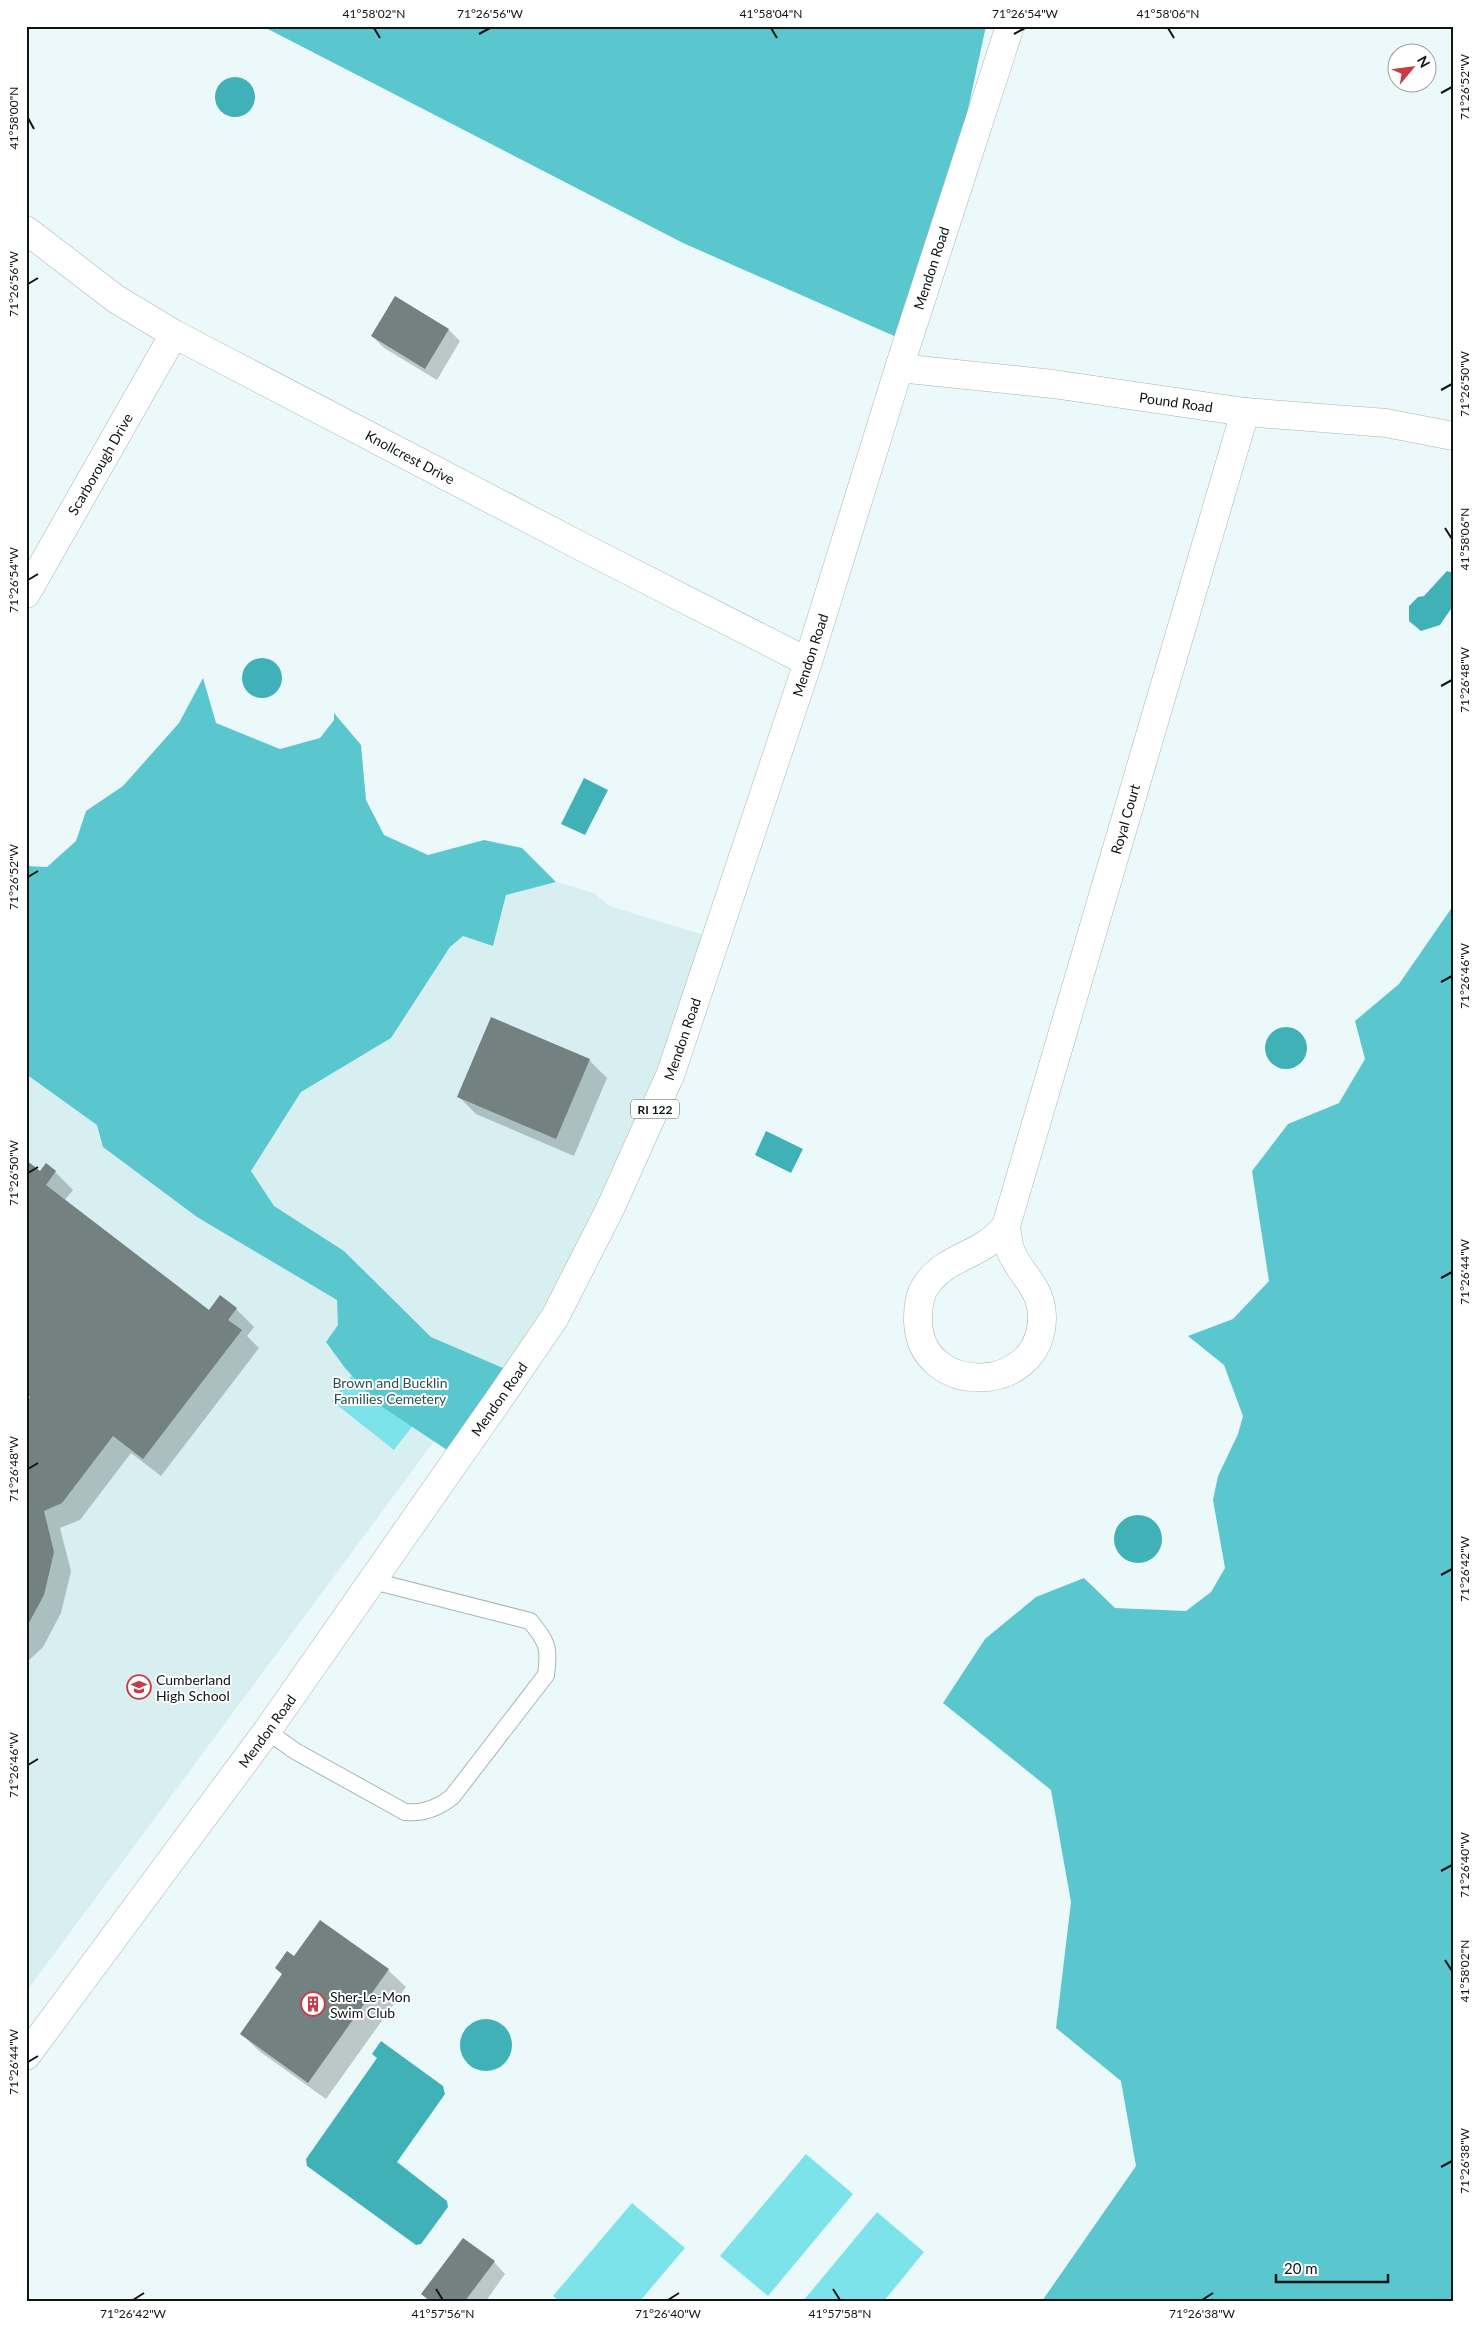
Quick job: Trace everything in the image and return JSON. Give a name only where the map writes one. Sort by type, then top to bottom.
[{"type":"street","name":"Mendon Road","points":[[26,2056],[267,1731],[555,1317],[631,1165],[671,1073],[808,662],[899,368],[1010,26]]},
{"type":"street","name":"Knollcrest Drive","points":[[26,230],[116,300],[174,334],[592,552],[808,662]]},
{"type":"street","name":"Scarborough Drive","points":[[26,594],[174,334]]},
{"type":"street","name":"Pound Road","points":[[899,368],[1053,384],[1245,412],[1386,423],[1453,436]]},
{"type":"street","name":"Royal Court","points":[[1006,1226],[990,1242],[938,1270],[925,1286],[918,1306],[918,1327],[926,1347],[939,1363],[957,1374],[976,1379],[996,1377],[1014,1368],[1029,1355],[1039,1337],[1042,1317],[1039,1298],[1010,1250],[1006,1226],[1245,412]]},
{"type":"lane","points":[[267,1731],[295,1750],[405,1812],[418,1813],[442,1805],[452,1797],[546,1675],[549,1656],[545,1639],[530,1621],[373,1581]]},
{"type":"shaded area","points":[[231,77],[239,77],[246,80],[252,86],[255,97],[252,108],[246,114],[239,117],[231,117],[224,114],[218,108],[215,101],[215,93],[218,86],[224,80]]},
{"type":"shaded area","points":[[1447,571],[1453,573],[1453,606],[1440,625],[1421,631],[1409,621],[1409,606],[1418,597],[1424,596]]},
{"type":"shaded area","points":[[266,658],[273,661],[279,667],[282,678],[281,686],[273,695],[266,698],[258,698],[251,695],[243,686],[242,674],[245,667],[254,659]]},
{"type":"shaded area","points":[[584,778],[608,790],[585,835],[561,824]]},
{"type":"shaded area","points":[[556,882],[594,893],[609,906],[704,935],[621,1184],[510,1371],[431,1337],[344,1251],[274,1206],[251,1171],[301,1092],[391,1038],[450,947],[463,936],[493,945],[506,895]]},
{"type":"shaded area","name":"Cumberland High School","points":[[26,1022],[478,1382],[26,1992]]},
{"type":"shaded area","points":[[1286,1027],[1301,1033],[1307,1048],[1301,1063],[1286,1069],[1271,1063],[1265,1048],[1271,1033]]},
{"type":"shaded area","points":[[766,1131],[803,1149],[791,1173],[755,1155]]},
{"type":"shaded area","points":[[1138,1515],[1147,1517],[1155,1522],[1160,1530],[1162,1539],[1160,1548],[1155,1556],[1147,1561],[1138,1563],[1129,1561],[1121,1556],[1116,1548],[1114,1539],[1116,1530],[1121,1522],[1129,1517]]},
{"type":"shaded area","points":[[481,2019],[491,2019],[505,2026],[512,2040],[512,2050],[505,2064],[491,2071],[481,2071],[471,2067],[464,2060],[460,2050],[460,2040],[464,2030],[471,2023]]},
{"type":"shaded area","points":[[381,2041],[443,2086],[445,2094],[397,2162],[447,2201],[448,2207],[421,2244],[416,2245],[307,2166],[306,2159],[377,2058],[372,2054]]},
{"type":"green space","points":[[262,26],[986,26],[955,169],[901,339],[683,243]]},
{"type":"green space","points":[[203,678],[216,723],[280,749],[320,738],[334,720],[334,713],[361,745],[366,800],[384,835],[428,855],[484,840],[522,848],[556,882],[506,895],[493,946],[463,936],[450,947],[391,1038],[301,1092],[251,1171],[274,1206],[344,1251],[431,1337],[510,1371],[459,1458],[378,1404],[345,1368],[326,1342],[338,1325],[337,1300],[197,1217],[103,1147],[97,1125],[26,1074],[26,866],[47,867],[76,841],[86,811],[123,786],[179,723]]},
{"type":"green space","points":[[1453,906],[1453,2301],[1042,2301],[1136,2166],[1121,2081],[1056,2028],[1071,1902],[1051,1790],[943,1703],[985,1639],[1036,1597],[1084,1578],[1115,1608],[1186,1611],[1211,1592],[1225,1568],[1213,1500],[1218,1476],[1238,1434],[1243,1416],[1224,1365],[1188,1336],[1233,1319],[1269,1281],[1252,1171],[1288,1124],[1339,1103],[1365,1059],[1355,1021],[1399,984]]},
{"type":"green space","name":"Brown and Bucklin Families Cemetery","points":[[387,1330],[449,1379],[394,1450],[332,1401]]},
{"type":"green space","points":[[806,2154],[853,2194],[768,2296],[720,2256]]},
{"type":"green space","points":[[632,2203],[685,2248],[640,2301],[559,2301],[553,2296]]},
{"type":"green space","points":[[877,2212],[924,2252],[884,2301],[803,2301]]},
{"type":"building","points":[[395,296],[449,329],[425,369],[371,336]]},
{"type":"building","points":[[491,1017],[590,1059],[556,1139],[457,1097]]},
{"type":"building","points":[[26,1160],[40,1171],[46,1163],[56,1171],[46,1185],[209,1310],[220,1295],[237,1308],[228,1320],[242,1330],[143,1459],[113,1436],[62,1503],[44,1511],[54,1552],[44,1595],[26,1628],[26,1404],[30,1397],[26,1392]]},
{"type":"building","name":"Sher-Le-Mon Swim Club","points":[[320,1920],[389,1969],[308,2083],[240,2034],[282,1974],[275,1968],[287,1951],[294,1956]]},
{"type":"building","points":[[463,2238],[495,2261],[465,2301],[430,2301],[421,2294]]},
{"type":"place","name":"Cumberland High School","points":[[139,1687]]},
{"type":"place","name":"Sher-Le-Mon Swim Club","points":[[313,2004]]}]
